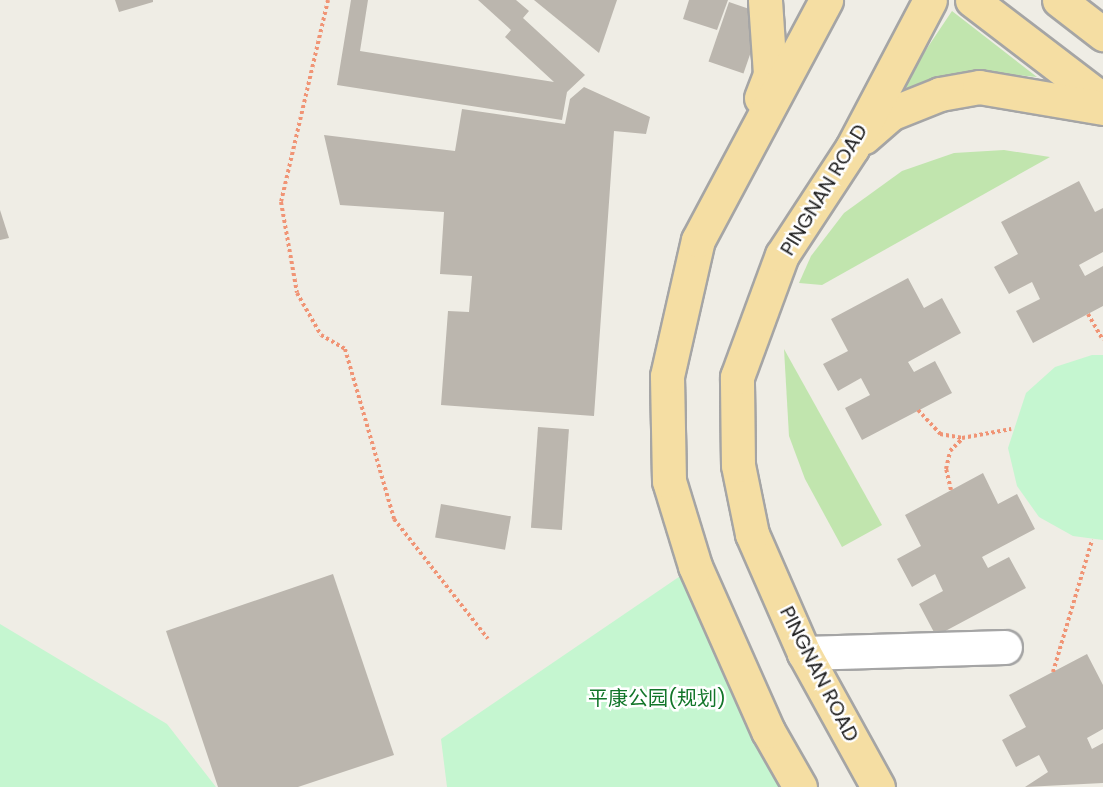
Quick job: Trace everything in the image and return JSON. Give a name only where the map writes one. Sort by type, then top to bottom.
[{"type":"main road","points":[[739,162],[770,74],[765,0]]},
{"type":"main road","points":[[800,787],[768,731],[695,566],[669,481],[667,376],[682,297],[698,240],[826,0]]},
{"type":"main road","name":"PINGNAN ROAD","points":[[878,787],[804,653],[752,534],[738,465],[737,377],[782,255],[852,148],[930,0]]},
{"type":"main road","points":[[972,0],[1103,100]]},
{"type":"main road","points":[[1059,0],[1103,33]]},
{"type":"main road","points":[[852,148],[890,114],[940,94],[979,87],[1103,108]]},
{"type":"lane","points":[[804,653],[1005,647]]},
{"type":"path","points":[[328,0],[281,202],[297,292],[321,335],[345,349],[394,519],[488,639]]},
{"type":"path","points":[[1088,314],[1103,340]]},
{"type":"path","points":[[918,410],[940,434],[962,438],[1011,429]]},
{"type":"path","points":[[951,490],[946,469],[950,451],[962,438]]},
{"type":"path","points":[[1053,672],[1092,540]]},
{"type":"green space","points":[[952,11],[1037,77],[983,72],[893,99]]},
{"type":"green space","points":[[1004,150],[1050,157],[822,285],[799,283],[811,256],[844,213],[902,171],[954,153]]},
{"type":"green space","points":[[784,349],[882,525],[842,547],[805,479],[789,436]]},
{"type":"green space","points":[[1092,355],[1103,355],[1103,540],[1073,536],[1039,517],[1017,486],[1008,448],[1026,393],[1055,367]]},
{"type":"green space","name":"平康公园(规划)","points":[[695,566],[800,787],[447,787],[441,739]]},
{"type":"green space","points":[[0,624],[167,724],[216,787],[0,787]]},
{"type":"building","points":[[115,0],[153,0],[153,2],[119,12]]},
{"type":"building","points":[[351,0],[368,0],[360,51],[554,82],[505,37],[511,30],[478,0],[516,0],[529,11],[523,18],[585,75],[567,92],[562,120],[337,85]]},
{"type":"building","points":[[534,0],[617,0],[599,53]]},
{"type":"building","points":[[689,0],[728,0],[717,30],[683,19]]},
{"type":"building","points":[[729,2],[764,14],[743,74],[708,62]]},
{"type":"building","points":[[584,87],[650,117],[646,134],[614,131],[594,416],[441,405],[448,311],[469,312],[472,276],[440,274],[444,212],[340,205],[324,135],[455,151],[462,109],[565,124],[570,99]]},
{"type":"building","points":[[1079,181],[1095,212],[1103,208],[1103,252],[1079,265],[1085,276],[1103,266],[1103,306],[1033,343],[1016,311],[1040,299],[1032,282],[1009,294],[994,267],[1018,254],[1001,222]]},
{"type":"building","points":[[0,210],[9,238],[0,240]]},
{"type":"building","points":[[908,278],[924,308],[942,298],[961,333],[908,362],[914,372],[935,361],[952,393],[862,440],[845,408],[870,395],[861,378],[838,391],[823,364],[848,351],[831,319]]},
{"type":"building","points":[[538,427],[569,429],[562,530],[531,528]]},
{"type":"building","points":[[983,473],[998,504],[1017,494],[1035,529],[982,557],[988,568],[1009,557],[1026,588],[936,636],[919,604],[943,591],[935,574],[912,587],[897,559],[921,546],[905,515]]},
{"type":"building","points":[[441,504],[511,516],[505,550],[435,537]]},
{"type":"building","points":[[333,574],[394,755],[298,787],[218,787],[166,631]]},
{"type":"building","points":[[1087,654],[1103,685],[1103,729],[1087,738],[1092,749],[1103,743],[1103,783],[1025,787],[1048,772],[1039,755],[1016,767],[1002,740],[1026,727],[1009,695]]}]
